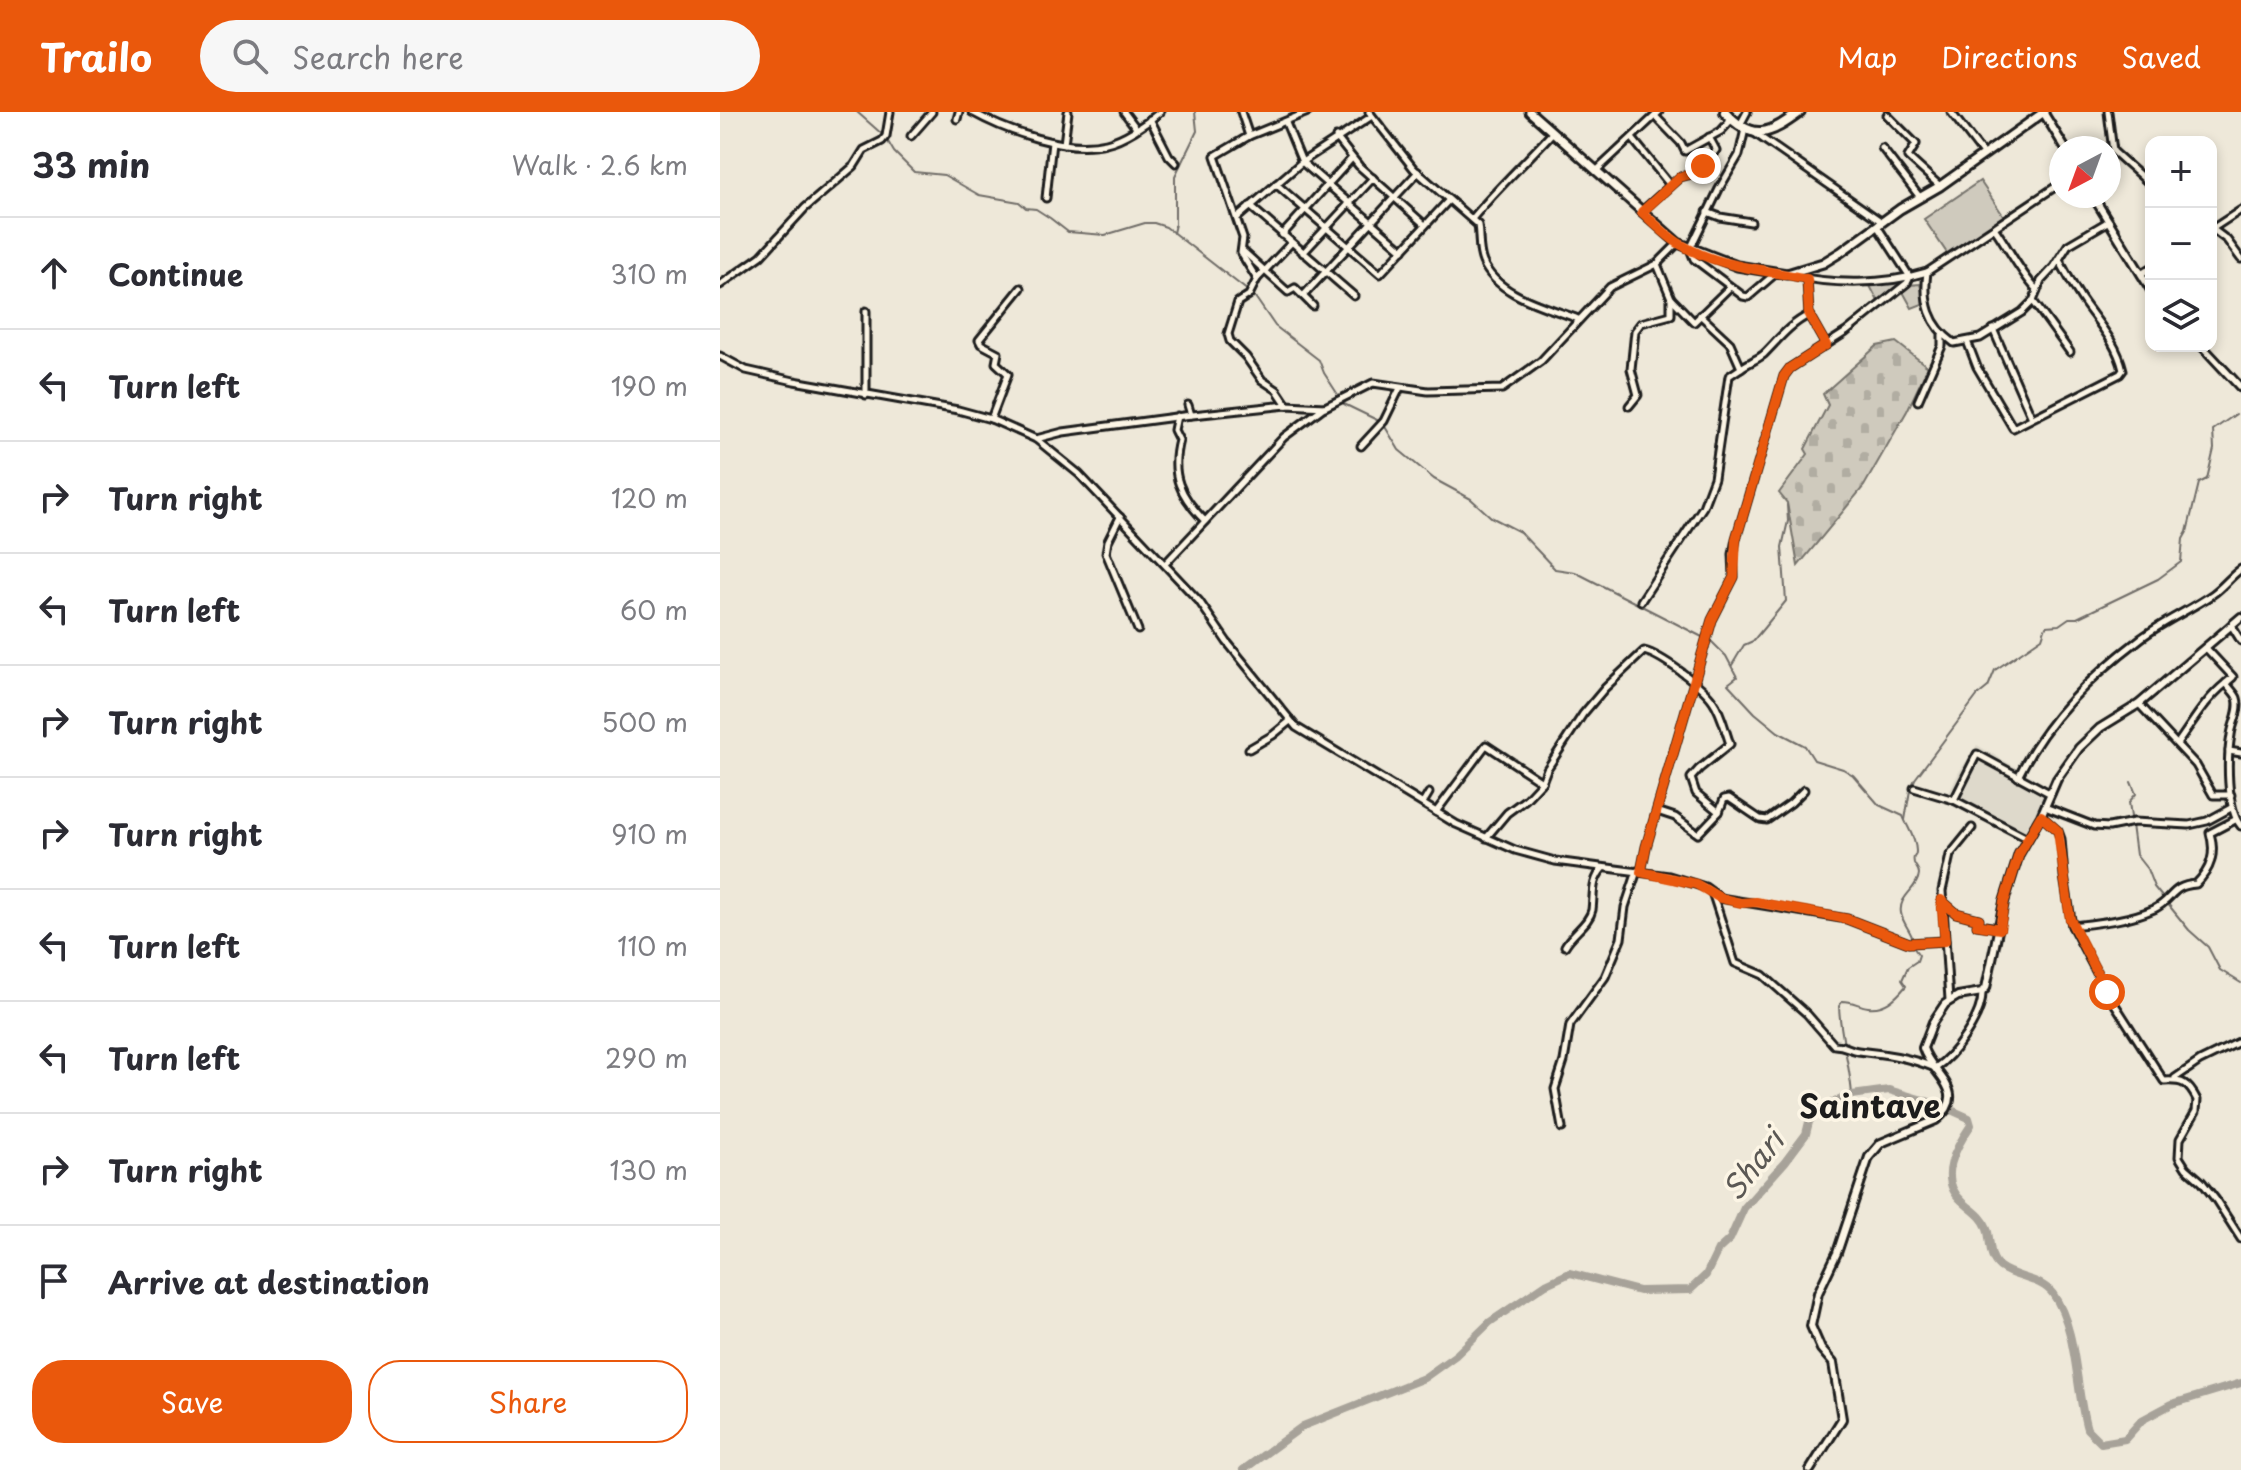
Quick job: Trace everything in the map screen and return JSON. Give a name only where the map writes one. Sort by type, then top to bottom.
[{"type":"main road","points":[[1728,116],[1746,129],[1763,133],[1800,112]]},
{"type":"main road","points":[[1537,114],[1552,133],[1678,243],[1737,266],[1787,274],[1823,263],[1919,196],[1940,186],[2043,112]]},
{"type":"street","points":[[720,285],[761,256],[805,208],[854,166],[864,150],[886,137],[890,112]]},
{"type":"street","points":[[911,136],[932,112]]},
{"type":"street","points":[[957,119],[959,112]]},
{"type":"street","points":[[972,112],[1052,142],[1085,146],[1107,143],[1160,112]]},
{"type":"street","points":[[1064,144],[1068,112]]},
{"type":"street","points":[[1124,112],[1136,128]]},
{"type":"street","points":[[1241,112],[1249,136]]},
{"type":"street","points":[[1257,279],[1241,249],[1243,238],[1215,156],[1249,136],[1308,112]]},
{"type":"street","points":[[1747,112],[1739,155],[1690,249],[1694,259],[1739,295],[1748,297],[1776,273]]},
{"type":"street","points":[[1951,112],[1983,154]]},
{"type":"street","points":[[2043,112],[2058,136]]},
{"type":"street","points":[[2108,112],[2110,136]]},
{"type":"street","points":[[1237,218],[1302,162],[1370,114],[1418,172],[1478,225]]},
{"type":"street","points":[[1595,172],[1657,114],[1685,151],[1721,131],[1728,116]]},
{"type":"street","points":[[1887,115],[1916,144],[1908,157],[1940,186]]},
{"type":"street","points":[[1150,119],[1169,156],[1176,163]]},
{"type":"street","points":[[1286,123],[1302,162],[1403,250]]},
{"type":"street","points":[[1746,129],[1880,224],[1910,277]]},
{"type":"street","points":[[1472,219],[1497,188],[1552,133]]},
{"type":"street","points":[[1336,137],[1352,158],[1425,225]]},
{"type":"street","points":[[1642,212],[1680,177],[1699,172],[1716,150],[1709,137]]},
{"type":"street","points":[[1632,138],[1670,185]]},
{"type":"street","points":[[1046,198],[1052,142]]},
{"type":"street","points":[[1882,148],[1919,196]]},
{"type":"street","points":[[1282,235],[1352,158]]},
{"type":"street","points":[[2121,160],[2145,180]]},
{"type":"street","points":[[1303,296],[1418,172]]},
{"type":"street","points":[[1303,253],[1373,178]]},
{"type":"street","points":[[1276,184],[1380,274],[1449,200]]},
{"type":"street","points":[[1787,274],[1843,282],[1910,277],[1927,272],[2049,191]]},
{"type":"street","points":[[1250,206],[1354,296]]},
{"type":"street","points":[[2101,208],[2145,280]]},
{"type":"street","points":[[2217,225],[2241,210]]},
{"type":"street","points":[[1463,211],[1478,211]]},
{"type":"street","points":[[1478,211],[1482,259],[1495,278],[1519,295],[1578,319]]},
{"type":"street","points":[[1707,212],[1751,222]]},
{"type":"street","points":[[1942,346],[1980,338],[2022,312],[2033,301],[2036,289],[2068,245],[2109,221]]},
{"type":"street","points":[[1995,229],[2036,289]]},
{"type":"street","points":[[2217,233],[2227,240],[2241,259]]},
{"type":"street","points":[[1287,405],[1277,390],[1262,380],[1230,341],[1228,334],[1238,302],[1250,293],[1263,271],[1291,243]]},
{"type":"street","points":[[1165,564],[1284,437],[1339,398],[1373,383],[1446,392],[1502,389],[1541,361],[1610,287],[1657,264],[1678,243]]},
{"type":"street","points":[[1241,249],[1288,292],[1295,288],[1313,306]]},
{"type":"street","points":[[1967,341],[1977,367],[2013,428],[2120,374],[2123,370],[2120,358],[2108,334],[2083,301],[2059,260]]},
{"type":"street","points":[[1657,264],[1671,298],[1694,322],[1729,288]]},
{"type":"street","points":[[1927,272],[1927,308],[1942,334],[1954,343]]},
{"type":"street","points":[[2141,274],[2145,272]]},
{"type":"street","points":[[1562,1128],[1555,1089],[1570,1025],[1605,977],[1621,939],[1625,907],[1639,871],[1712,620],[1734,577],[1736,539],[1784,376],[1790,368],[1846,332],[1907,283],[1910,277]]},
{"type":"street","points":[[1807,279],[1809,315],[1826,345]]},
{"type":"street","points":[[991,419],[1008,374],[996,363],[999,354],[979,340],[1021,288]]},
{"type":"street","points":[[1629,406],[1638,395],[1631,369],[1635,331],[1641,323],[1671,315],[1671,298]]},
{"type":"street","points":[[2033,301],[2070,352]]},
{"type":"street","points":[[866,311],[866,395]]},
{"type":"street","points":[[1700,315],[1730,343],[1741,368]]},
{"type":"street","points":[[1641,601],[1703,507],[1714,478],[1729,376],[1763,354],[1774,340],[1809,315]]},
{"type":"street","points":[[1993,329],[2032,418]]},
{"type":"street","points":[[1918,401],[1942,346],[1942,334]]},
{"type":"street","points":[[2208,352],[2241,388]]},
{"type":"street","points":[[720,356],[746,370],[958,410],[991,419],[1036,439],[1064,459],[1199,601],[1227,642],[1290,721],[1374,776],[1486,838],[1540,857],[1639,871],[1696,884],[1712,894],[1741,903],[1765,904],[1847,919],[1909,943],[1945,941]]},
{"type":"street","points":[[1361,446],[1382,423],[1400,388]]},
{"type":"street","points":[[1188,405],[1191,415]]},
{"type":"street","points":[[1036,439],[1049,434],[1177,416],[1287,405],[1325,407]]},
{"type":"street","points":[[1177,416],[1174,430],[1179,440],[1174,460],[1182,495],[1205,521]]},
{"type":"street","points":[[1121,516],[1108,541],[1106,553],[1138,630]]},
{"type":"street","points":[[2018,777],[2029,752],[2065,706],[2100,673],[2140,639],[2216,592],[2241,569]]},
{"type":"street","points":[[1935,1068],[1945,1060],[1974,1021],[1981,1006],[1982,992],[1988,982],[2019,854],[2041,816],[2057,779],[2085,740],[2139,704],[2241,617]]},
{"type":"street","points":[[2231,625],[2241,641]]},
{"type":"street","points":[[2177,744],[2196,713],[2233,677],[2206,648]]},
{"type":"street","points":[[1486,838],[1507,813],[1542,782],[1552,760],[1583,714],[1644,651],[1675,667],[1713,700],[1730,744],[1691,778],[1696,793],[1719,812]]},
{"type":"street","points":[[2226,683],[2237,699],[2238,709],[2229,751],[2231,808],[2241,826]]},
{"type":"street","points":[[2139,704],[2196,765],[2213,795],[2231,795]]},
{"type":"street","points":[[1249,749],[1290,721]]},
{"type":"street","points":[[1436,812],[1486,745],[1542,782]]},
{"type":"street","points":[[2229,751],[2241,753]]},
{"type":"street","points":[[1954,800],[1977,754],[2051,794]]},
{"type":"street","points":[[1914,788],[1954,800],[2027,838]]},
{"type":"street","points":[[1657,811],[1675,817],[1698,834],[1719,812],[1724,799],[1729,798],[1760,819],[1767,820],[1804,790]]},
{"type":"street","points":[[1423,803],[1429,793]]},
{"type":"street","points":[[2045,807],[2094,826],[2132,823],[2189,825],[2207,821],[2231,808]]},
{"type":"street","points":[[2041,816],[2058,831],[2061,839],[2072,926],[2107,992],[2164,1081],[2174,1079],[2200,1061],[2241,1041]]},
{"type":"street","points":[[2072,926],[2101,923],[2152,910],[2179,887],[2196,884],[2207,873],[2215,850],[2210,833],[2235,820]]},
{"type":"street","points":[[1949,1000],[1941,900],[1950,855],[1972,828]]},
{"type":"street","points":[[1565,946],[1586,922],[1592,910],[1592,886],[1604,867]]},
{"type":"street","points":[[1712,894],[1735,963],[1763,975],[1807,1014],[1828,1041],[1837,1046],[1844,1044],[1856,1051],[1897,1056],[1935,1068]]},
{"type":"street","points":[[1941,900],[1956,913],[1979,919],[1977,925],[2000,929]]},
{"type":"street","points":[[1810,1470],[1842,1419],[1833,1363],[1821,1349],[1811,1326],[1818,1293],[1837,1253],[1860,1176],[1869,1157],[1881,1143],[1940,1116],[1950,1097],[1949,1087],[1925,1055],[1923,1043],[1937,1014],[1949,1000],[1982,992]]},
{"type":"street","points":[[2174,1079],[2184,1082],[2197,1100],[2196,1111],[2180,1139],[2179,1157],[2216,1200],[2241,1239]]},
{"type":"shaded area","points":[[1977,745],[2050,787],[2039,819],[2026,839],[1977,819],[1978,814],[1948,795]]},
{"type":"green space","points":[[1980,181],[2005,218],[1949,256],[1924,219]]},
{"type":"green space","points":[[1904,279],[1906,282],[1879,303],[1869,284]]},
{"type":"green space","points":[[1920,284],[1925,303],[1912,308],[1902,290],[1907,285]]},
{"type":"green space","points":[[1896,342],[1928,367],[1864,486],[1798,566],[1787,503],[1779,493],[1808,454],[1805,449],[1828,405],[1823,394],[1877,346]]},
{"type":"waterway","points":[[857,112],[883,135]]},
{"type":"waterway","points":[[1173,233],[1175,176],[1197,131],[1195,112]]},
{"type":"waterway","points":[[887,140],[914,172],[944,175],[979,195],[1019,202],[1026,208],[1036,209],[1068,232],[1105,235],[1145,223],[1166,227],[1248,291]]},
{"type":"waterway","points":[[1253,294],[1275,326],[1319,360],[1344,404],[1379,421]]},
{"type":"waterway","points":[[1905,820],[1915,779],[1977,696],[1988,687],[1995,670],[2042,638],[2046,626],[2077,618],[2158,579],[2181,562],[2183,539],[2199,483],[2207,479],[2214,449],[2213,430],[2236,414]]},
{"type":"waterway","points":[[1384,425],[1399,450],[1434,479],[1471,499],[1491,517],[1520,532],[1555,569],[1575,572],[1712,642],[1726,656],[1737,677],[1728,684],[1755,713],[1778,732],[1805,746],[1814,760],[1853,775],[1879,805],[1903,816],[1915,842],[1914,863],[1919,874],[1902,902],[1901,913],[1919,955],[1902,980],[1906,986],[1889,1002],[1874,1007],[1843,1001],[1839,1006],[1852,1095]]},
{"type":"waterway","points":[[1732,665],[1744,645],[1753,641],[1786,601],[1782,547],[1788,521],[1787,505]]},
{"type":"waterway","points":[[2131,782],[2136,794],[2129,802],[2136,855],[2147,869],[2154,887],[2189,930],[2208,947],[2220,970],[2241,983]]},
{"type":"waterway","name":"Shari","points":[[1243,1470],[1303,1426],[1424,1378],[1456,1355],[1490,1322],[1546,1284],[1570,1273],[1639,1291],[1690,1290],[1706,1275],[1718,1250],[1730,1239],[1744,1208],[1806,1134],[1817,1109],[1852,1095],[1889,1090],[1940,1105],[1969,1118],[1971,1125],[1952,1163],[1951,1183],[1962,1201],[1985,1223],[1996,1263],[2006,1271],[2041,1284],[2053,1294],[2072,1342],[2087,1429],[2101,1443],[2125,1439],[2142,1420],[2172,1404],[2241,1383]]},
{"type":"district","name":"Saintave","points":[[1870,1105]]},
{"type":"route","points":[[1703,166],[1699,172],[1680,177],[1642,212],[1678,243],[1690,249],[1737,266],[1807,279],[1809,315],[1826,345],[1790,368],[1784,376],[1736,539],[1734,577],[1712,620],[1641,872],[1696,884],[1720,898],[1741,903],[1756,902],[1847,919],[1909,943],[1945,941],[1941,900],[1956,913],[1979,919],[1977,925],[2000,929],[2004,902],[2019,854],[2041,816],[2058,831],[2061,839],[2072,926],[2107,992]]}]
